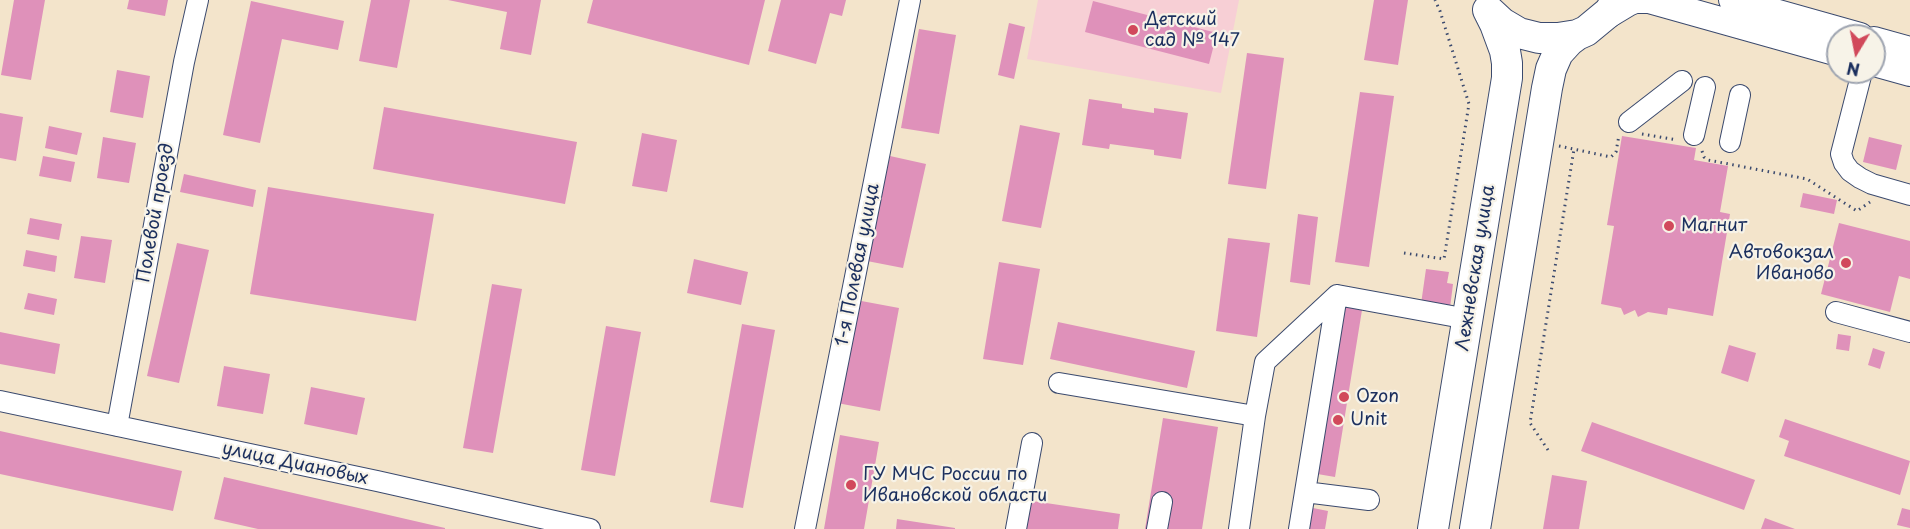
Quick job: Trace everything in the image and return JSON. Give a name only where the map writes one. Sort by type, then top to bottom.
[{"type":"highway","points":[[1484,5],[1510,28],[1529,36],[1548,39],[1598,18]]},
{"type":"highway","name":"Лежневская улица","points":[[1433,529],[1508,70],[1502,40],[1484,5]]},
{"type":"highway","points":[[1475,529],[1546,88],[1558,54],[1569,41],[1598,18]]},
{"type":"main road","points":[[1598,18],[1635,0],[1649,0],[1826,50]]},
{"type":"main road","points":[[1732,0],[1826,26]]},
{"type":"main road","points":[[1886,43],[1910,50]]},
{"type":"main road","points":[[1886,66],[1910,73]]},
{"type":"street","name":"Полевой проезд","points":[[117,426],[184,62],[198,0]]},
{"type":"street","name":"1-я Полевая улица","points":[[805,529],[910,0]]},
{"type":"street","points":[[1629,131],[1682,81]]},
{"type":"street","points":[[1859,84],[1841,154],[1844,163],[1850,171],[1872,184],[1910,195]]},
{"type":"street","points":[[1694,142],[1705,87]]},
{"type":"street","points":[[1730,142],[1740,95]]},
{"type":"street","points":[[1337,295],[1468,319]]},
{"type":"street","points":[[1239,529],[1265,363],[1337,295]]},
{"type":"street","points":[[1299,529],[1337,295]]},
{"type":"street","points":[[1836,312],[1910,332]]},
{"type":"street","points":[[1059,383],[1255,416]]},
{"type":"street","name":"улица Диановых","points":[[0,402],[377,481],[590,529]]},
{"type":"street","points":[[1016,529],[1032,443]]},
{"type":"street","points":[[1305,492],[1369,500]]},
{"type":"street","points":[[1157,529],[1162,502]]},
{"type":"path","points":[[1404,253],[1444,259],[1469,105],[1435,0]]},
{"type":"path","points":[[1553,145],[1611,157],[1629,131],[1694,142],[1708,160],[1807,179]]},
{"type":"path","points":[[1548,450],[1530,423],[1574,149]]},
{"type":"shaded area","name":"Детский сад № 147","points":[[1038,0],[1239,0],[1221,93],[1027,59]]},
{"type":"building","points":[[14,0],[45,0],[31,80],[1,75]]},
{"type":"building","points":[[129,0],[168,0],[165,16],[127,9]]},
{"type":"building","points":[[371,0],[410,0],[397,68],[359,61]]},
{"type":"building","points":[[448,0],[541,0],[531,55],[500,49],[507,12]]},
{"type":"building","points":[[593,0],[765,0],[749,65],[587,23]]},
{"type":"building","points":[[781,0],[846,0],[842,16],[830,13],[816,64],[768,51]]},
{"type":"building","points":[[1374,0],[1408,0],[1398,65],[1364,60]]},
{"type":"building","points":[[251,1],[344,21],[338,50],[282,39],[260,143],[223,135]]},
{"type":"building","points":[[1093,1],[1217,33],[1209,64],[1085,32]]},
{"type":"building","points":[[1009,23],[1025,27],[1014,79],[998,75]]},
{"type":"building","points":[[919,29],[956,35],[939,134],[901,128]]},
{"type":"building","points":[[1247,53],[1284,58],[1266,189],[1228,184]]},
{"type":"building","points":[[117,70],[150,76],[143,118],[110,112]]},
{"type":"building","points":[[1360,92],[1394,96],[1369,267],[1335,262]]},
{"type":"building","points":[[1089,99],[1122,104],[1122,108],[1154,113],[1154,108],[1188,113],[1181,159],[1154,155],[1154,150],[1110,144],[1109,149],[1082,145]]},
{"type":"building","points":[[384,107],[577,142],[565,204],[373,169]]},
{"type":"building","points":[[0,113],[23,117],[16,161],[0,158]]},
{"type":"building","points":[[1020,125],[1060,133],[1041,228],[1002,221]]},
{"type":"building","points":[[49,126],[82,133],[77,155],[45,148]]},
{"type":"building","points":[[642,133],[677,140],[667,192],[632,186]]},
{"type":"building","name":"Магнит","points":[[1622,136],[1696,148],[1694,160],[1728,166],[1720,212],[1730,214],[1713,316],[1668,308],[1667,315],[1648,312],[1638,317],[1635,310],[1624,315],[1621,308],[1601,304],[1614,226],[1607,225]]},
{"type":"building","points":[[103,137],[136,143],[129,183],[97,178]]},
{"type":"building","points":[[1869,137],[1902,145],[1896,170],[1863,162]]},
{"type":"building","points":[[43,156],[75,162],[71,182],[39,176]]},
{"type":"building","points":[[890,156],[926,164],[903,268],[867,261]]},
{"type":"building","points":[[184,174],[256,190],[253,207],[180,192]]},
{"type":"building","points":[[268,187],[434,214],[416,321],[250,294]]},
{"type":"building","points":[[1803,193],[1837,200],[1834,214],[1800,207]]},
{"type":"building","points":[[1298,214],[1318,217],[1310,285],[1290,282]]},
{"type":"building","points":[[30,218],[62,224],[59,240],[27,234]]},
{"type":"building","points":[[1839,223],[1910,241],[1910,279],[1899,276],[1890,312],[1821,294]]},
{"type":"building","points":[[81,236],[112,240],[105,283],[74,278]]},
{"type":"building","points":[[1228,238],[1270,243],[1257,337],[1216,331]]},
{"type":"building","points":[[177,243],[209,250],[179,383],[147,376]]},
{"type":"building","points":[[26,250],[57,256],[55,272],[23,266]]},
{"type":"building","points":[[694,259],[748,272],[741,305],[687,293]]},
{"type":"building","points":[[999,262],[1040,269],[1023,365],[983,359]]},
{"type":"building","points":[[1426,269],[1449,272],[1447,283],[1453,284],[1450,308],[1421,304]]},
{"type":"building","points":[[492,284],[522,289],[493,453],[463,448]]},
{"type":"building","points":[[28,293],[57,299],[54,315],[24,309]]},
{"type":"building","points":[[856,300],[899,308],[880,411],[837,403]]},
{"type":"building","points":[[1328,304],[1362,310],[1335,477],[1300,471]]},
{"type":"building","points":[[1058,322],[1195,351],[1187,388],[1050,359]]},
{"type":"building","points":[[742,324],[775,330],[743,508],[710,502]]},
{"type":"building","points":[[606,326],[641,332],[615,476],[581,470]]},
{"type":"building","points":[[0,332],[60,344],[55,374],[0,364]]},
{"type":"building","points":[[1838,334],[1851,336],[1849,351],[1836,349]]},
{"type":"building","points":[[1729,345],[1756,353],[1748,382],[1721,373]]},
{"type":"building","points":[[1873,348],[1885,352],[1880,369],[1868,365]]},
{"type":"building","points":[[224,366],[270,374],[263,414],[217,406]]},
{"type":"building","points":[[311,387],[365,398],[357,435],[304,424]]},
{"type":"building","points":[[1163,418],[1218,427],[1202,529],[1145,529]]},
{"type":"building","points":[[1785,419],[1910,461],[1900,495],[1784,456],[1789,441],[1779,437]]},
{"type":"building","points":[[1592,422],[1755,480],[1744,510],[1581,451]]},
{"type":"building","points":[[0,431],[182,471],[173,511],[0,474]]},
{"type":"building","name":"ГУ МЧС России по Ивановской области","points":[[840,435],[879,442],[864,529],[824,529]]},
{"type":"building","points":[[1552,475],[1587,481],[1579,529],[1543,529]]},
{"type":"building","points":[[224,477],[445,529],[258,529],[214,519]]},
{"type":"building","points":[[1019,499],[1120,514],[1118,529],[1014,529]]},
{"type":"building","points":[[1298,505],[1328,511],[1325,529],[1293,529]]},
{"type":"building","points":[[1902,508],[1910,510],[1910,528],[1897,525]]},
{"type":"building","points":[[1765,518],[1795,529],[1761,529]]},
{"type":"building","points":[[897,519],[955,528],[955,529],[896,529]]},
{"type":"place","name":"Детский сад № 147","points":[[1133,30]]},
{"type":"place","name":"Магнит","points":[[1669,226]]},
{"type":"place","name":"Автовокзал Иваново","points":[[1846,263]]},
{"type":"place","name":"Ozon","points":[[1344,397]]},
{"type":"place","name":"Unit","points":[[1338,420]]},
{"type":"place","name":"ГУ МЧС России по Ивановской области","points":[[851,485]]}]
